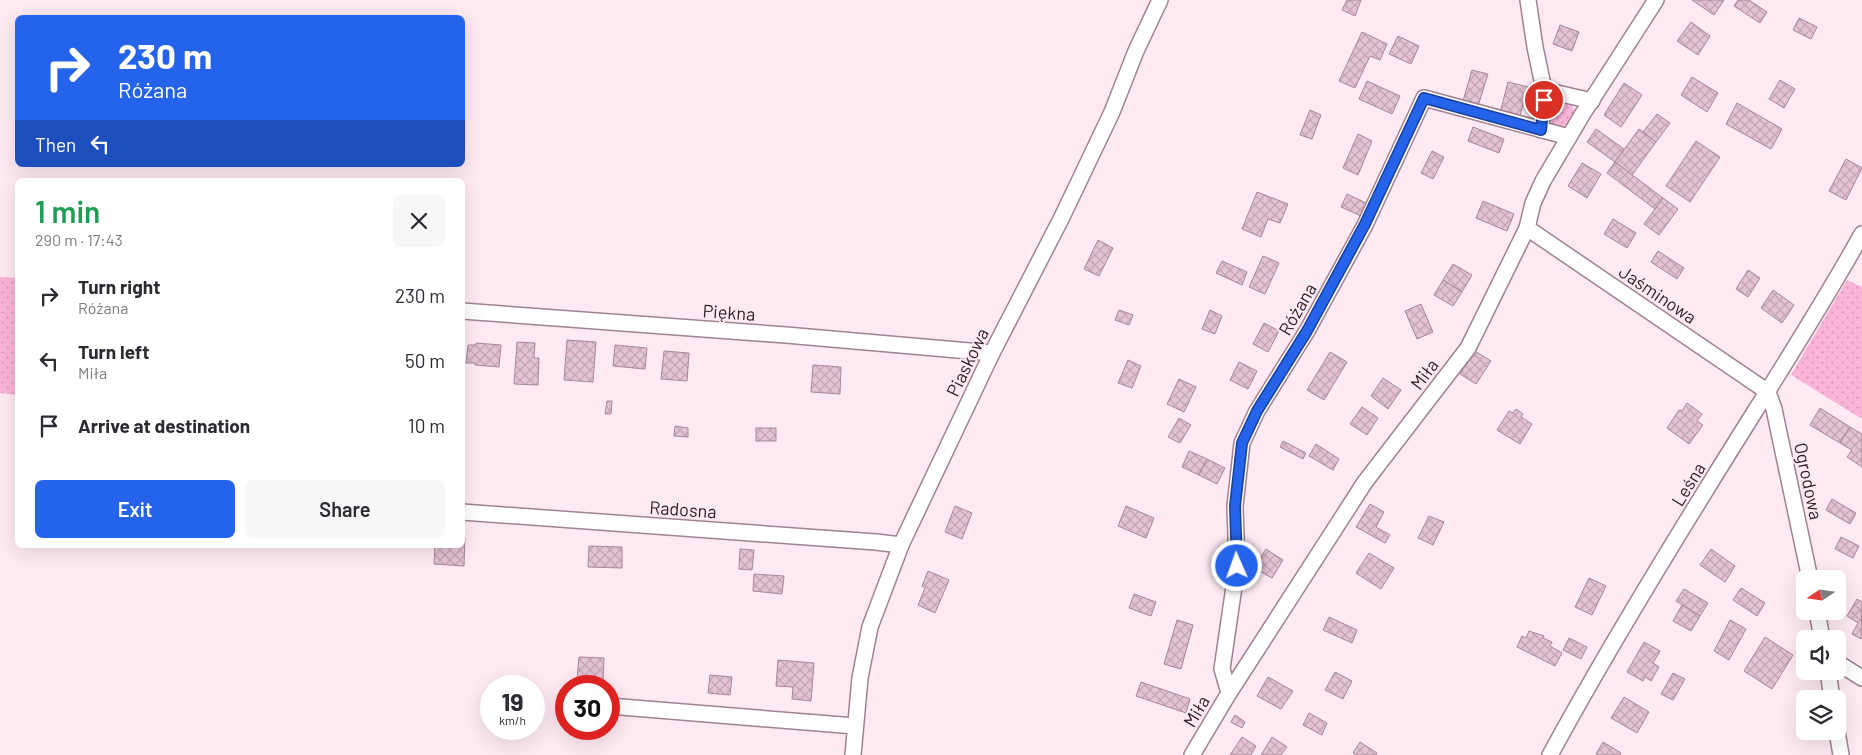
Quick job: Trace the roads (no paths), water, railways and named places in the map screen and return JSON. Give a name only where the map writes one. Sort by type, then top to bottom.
[{"type":"street","name":"Piaskowa","points":[[852,755],[860,678],[870,627],[901,545],[992,353],[1057,226],[1112,112],[1136,51],[1160,0]]},
{"type":"street","points":[[1528,0],[1534,47],[1544,90],[1541,130]]},
{"type":"street","name":"Miła","points":[[1192,755],[1229,692],[1365,482],[1468,348],[1527,228],[1533,203],[1543,181],[1656,0]]},
{"type":"street","points":[[1544,90],[1592,101]]},
{"type":"street","name":"Różana","points":[[1229,692],[1222,669],[1237,566],[1235,506],[1242,443],[1257,411],[1307,331],[1365,224],[1424,98],[1569,137]]},
{"type":"street","name":"Jaśminowa","points":[[1527,228],[1768,392]]},
{"type":"street","name":"Leśna","points":[[1550,755],[1650,582],[1824,302],[1862,234]]},
{"type":"street","name":"Piękna","points":[[465,310],[992,353]]},
{"type":"street","name":"Ogrodowa","points":[[1768,392],[1774,409],[1808,570]]},
{"type":"street","name":"Radosna","points":[[465,512],[856,540],[901,545]]},
{"type":"street","points":[[1846,668],[1862,678]]},
{"type":"street","points":[[620,707],[855,726]]},
{"type":"street","points":[[1838,740],[1841,755]]}]
